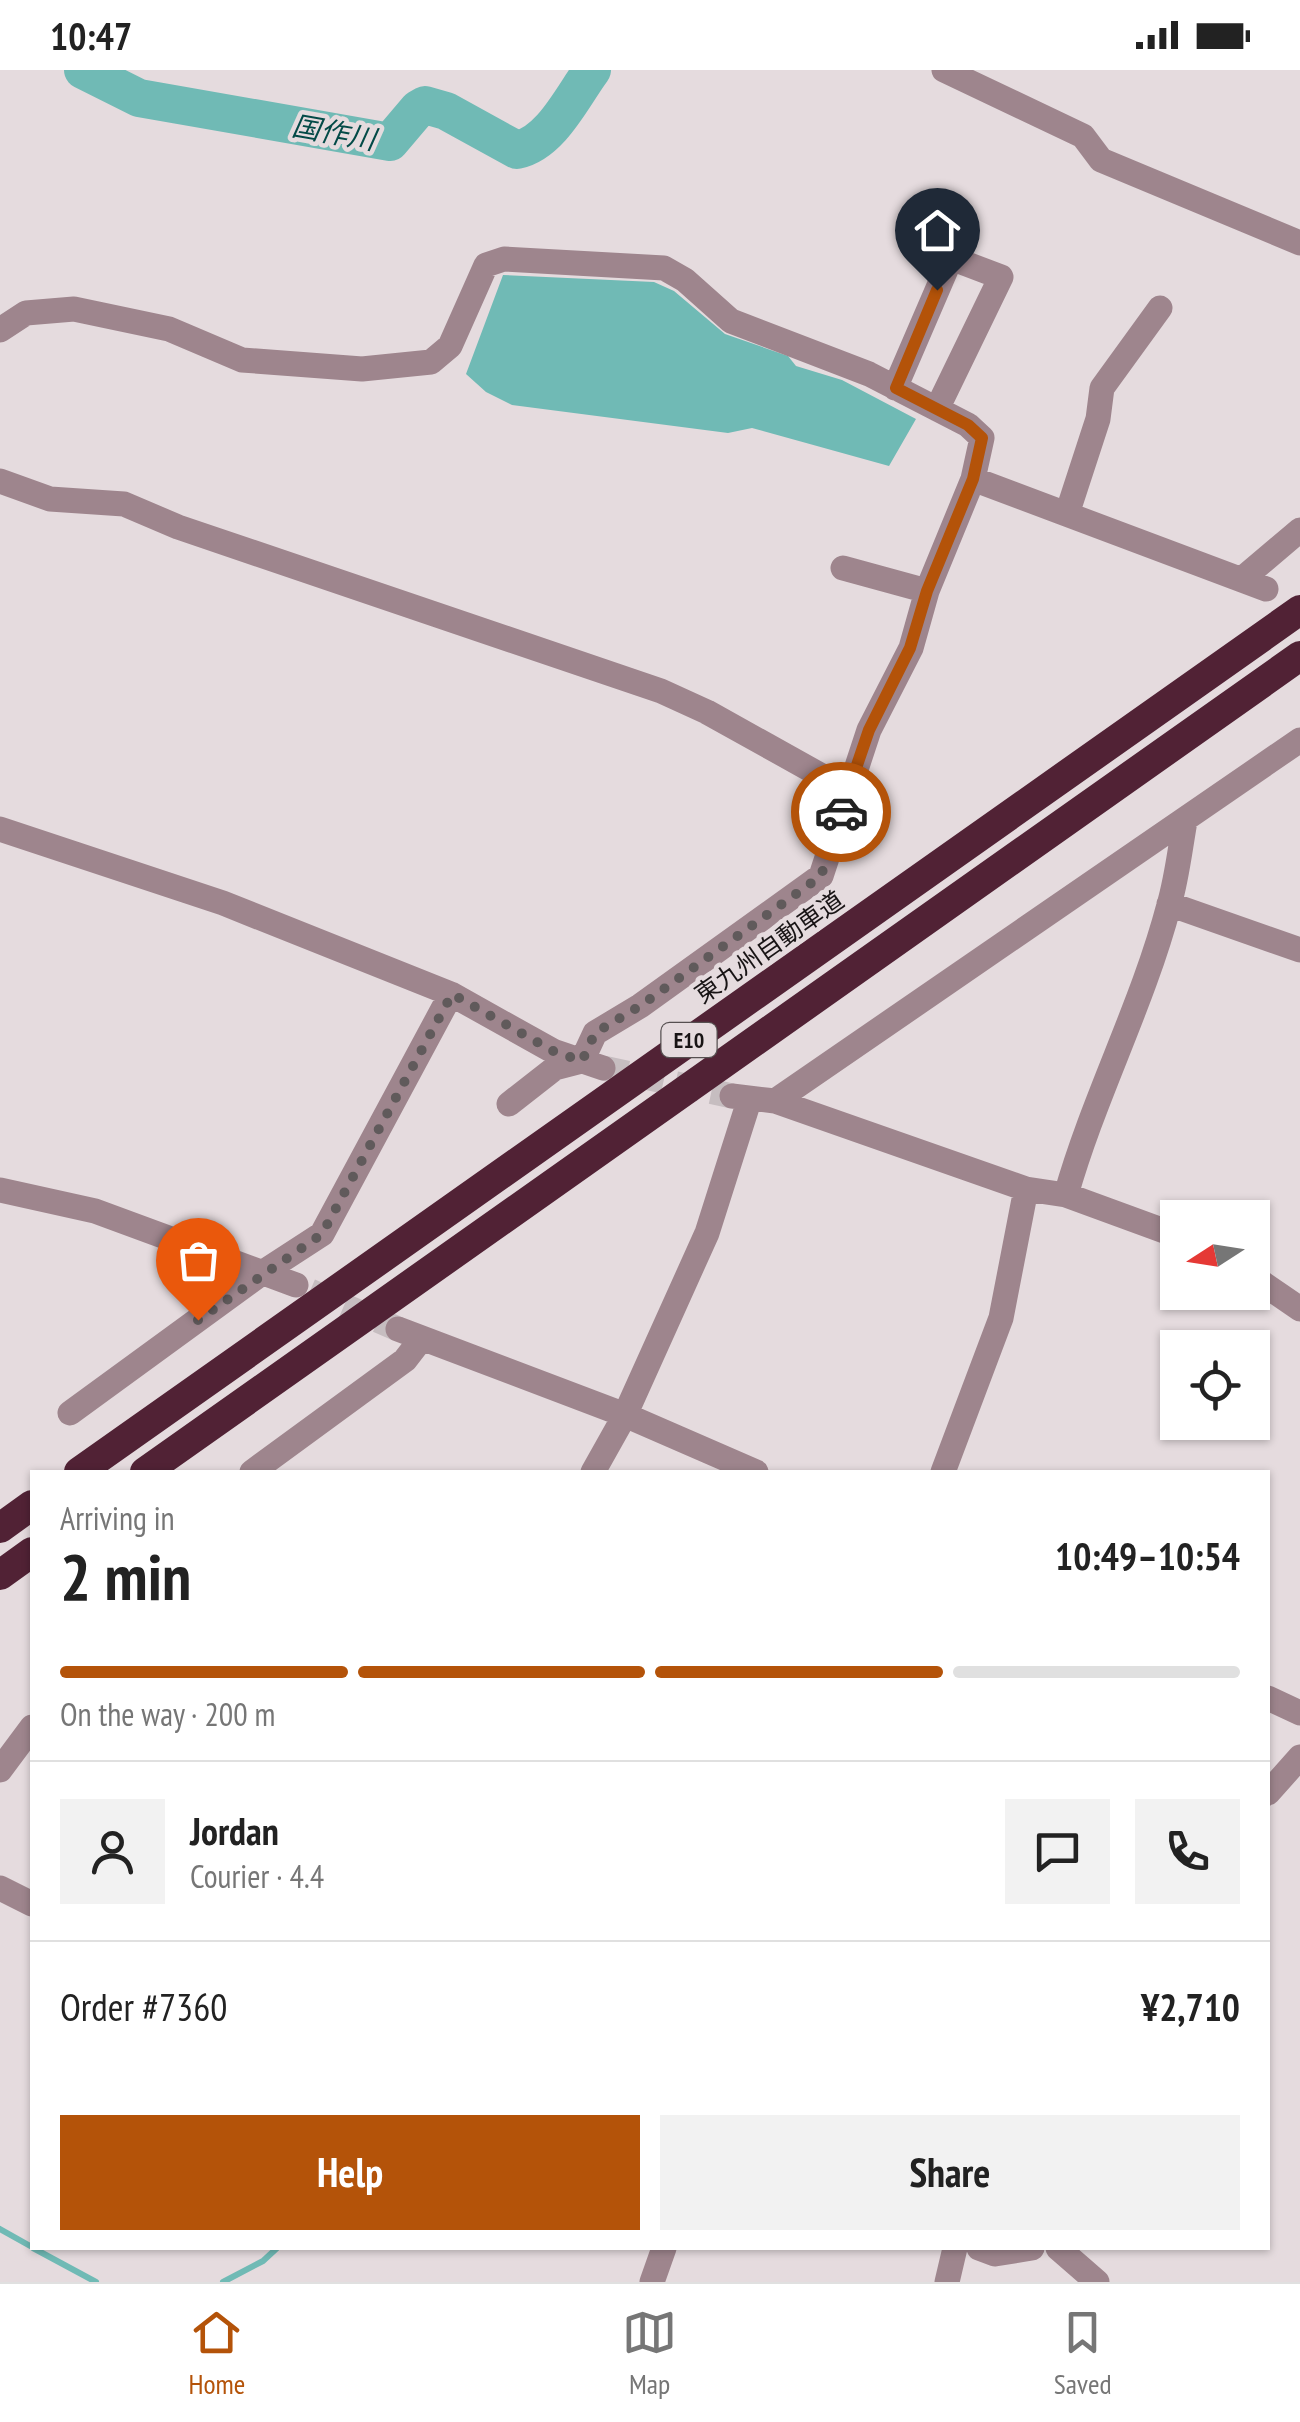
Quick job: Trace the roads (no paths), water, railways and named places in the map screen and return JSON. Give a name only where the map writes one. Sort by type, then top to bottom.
[{"type":"highway","name":"東九州自動車道","points":[[82,1470],[1300,610]]},
{"type":"highway","name":"E10","points":[[148,1470],[1300,656]]},
{"type":"highway","points":[[0,1528],[30,1506]]},
{"type":"highway","points":[[0,1575],[30,1553]]},
{"type":"street","points":[[944,70],[1083,136],[1101,160],[1300,243]]},
{"type":"street","points":[[896,388],[951,258],[1002,276],[937,409]]},
{"type":"street","points":[[0,330],[26,313],[74,308],[169,329],[242,360],[362,369],[430,362],[450,346],[486,265],[504,260],[664,268],[685,280],[731,321],[869,374],[968,425],[982,438],[973,479],[927,591],[910,648],[869,730],[821,876],[640,1006],[595,1033],[593,1065]]},
{"type":"street","points":[[1067,514],[1098,419],[1102,388],[1160,308]]},
{"type":"street","points":[[973,479],[1254,584],[1300,530]]},
{"type":"street","points":[[0,482],[50,499],[124,504],[197,533],[662,691],[847,790]]},
{"type":"street","points":[[844,568],[927,591]]},
{"type":"street","points":[[594,1470],[626,1415],[707,1232],[752,1099],[1185,821],[1300,740]]},
{"type":"street","points":[[1066,1194],[1083,1134],[1112,1070],[1170,904],[1185,821]]},
{"type":"street","points":[[0,829],[223,902],[452,994],[553,1051],[593,1065]]},
{"type":"street","points":[[1170,904],[1300,950]]},
{"type":"street","points":[[70,1414],[262,1273],[322,1234],[452,994]]},
{"type":"street","points":[[509,1104],[555,1068],[593,1065]]},
{"type":"street","points":[[752,1099],[1026,1190],[1066,1194],[1160,1229]]},
{"type":"street","points":[[0,1190],[95,1210],[296,1285]]},
{"type":"street","points":[[943,1470],[1001,1318],[1026,1190]]},
{"type":"street","points":[[1270,1288],[1300,1309]]},
{"type":"street","points":[[255,1470],[405,1360],[410,1334],[626,1415],[751,1470]]},
{"type":"street","points":[[1270,1699],[1300,1713]]},
{"type":"street","points":[[0,1770],[30,1730]]},
{"type":"street","points":[[0,1888],[30,1903]]},
{"type":"street","points":[[652,2282],[663,2250]]},
{"type":"street","points":[[946,2282],[954,2250]]},
{"type":"street","points":[[983,2250],[994,2254],[1019,2250]]},
{"type":"street","points":[[1060,2250],[1097,2282]]},
{"type":"water","points":[[503,275],[654,282],[674,291],[725,334],[788,356],[796,366],[842,380],[916,419],[889,466],[752,428],[728,433],[512,405],[486,392],[466,374]]},
{"type":"waterway","name":"国作川","points":[[83,70],[139,98],[390,142],[425,105],[446,111],[517,150],[529,146],[550,129],[592,70]]},
{"type":"waterway","points":[[0,2229],[30,2246]]},
{"type":"waterway","points":[[37,2250],[96,2282]]},
{"type":"waterway","points":[[223,2282],[263,2261],[275,2250]]},
{"type":"tunnel","points":[[603,1068],[732,1096]]},
{"type":"tunnel","points":[[310,1291],[398,1329]]}]
